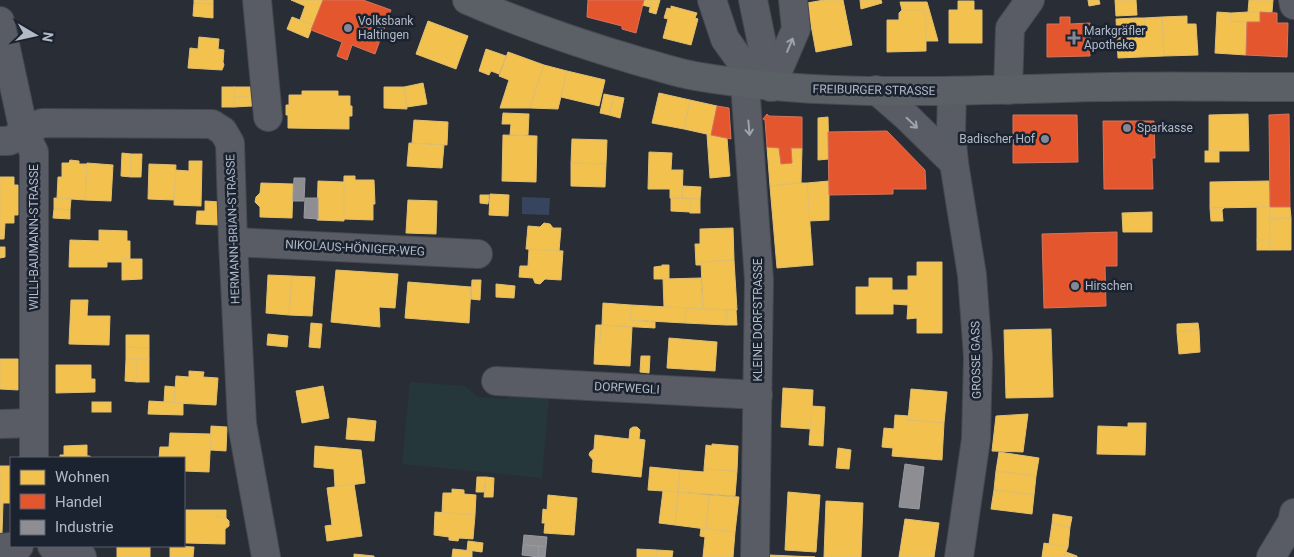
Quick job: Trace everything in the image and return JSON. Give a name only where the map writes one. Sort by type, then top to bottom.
[{"type":"main road","name":"FREIBURGER STRASSE","points":[[467,0],[520,22],[605,51],[684,74],[758,85],[952,91],[1063,88],[1294,87]]},
{"type":"street","points":[[257,0],[268,117]]},
{"type":"street","points":[[712,0],[725,39],[758,85],[796,29],[793,0]]},
{"type":"street","name":"KLEINE DORFSTRASSE","points":[[753,0],[758,85],[751,154],[759,280],[755,557]]},
{"type":"street","points":[[1003,0],[1010,28],[1008,90]]},
{"type":"street","points":[[1010,28],[1030,0]]},
{"type":"street","points":[[1293,0],[1294,5]]},
{"type":"street","name":"WILLI-BAUMANN-STRASSE","points":[[0,21],[12,137],[34,152],[34,457]]},
{"type":"street","points":[[876,90],[954,163]]},
{"type":"street","name":"GROSSE GASS","points":[[952,91],[953,222],[972,276],[978,357],[976,440],[959,557]]},
{"type":"street","name":"HERMANN-BRIAN-STRASSE","points":[[12,137],[42,123],[212,124],[223,131],[230,143],[242,424],[266,557]]},
{"type":"street","name":"NIKOLAUS-HÖNIGER-WEG","points":[[233,242],[478,254]]},
{"type":"street","name":"DORFWEGLI","points":[[496,381],[758,395]]},
{"type":"street","points":[[0,424],[34,423]]},
{"type":"street","points":[[1271,557],[1292,522],[1294,513]]},
{"type":"street","points":[[60,547],[67,548],[82,557]]},
{"type":"shaded area","points":[[410,382],[465,386],[478,397],[505,399],[522,386],[550,387],[542,478],[402,464]]},
{"type":"water","points":[[522,197],[550,198],[549,215],[522,214]]},
{"type":"building: Wohnen","points":[[194,0],[213,0],[213,4],[194,3]]},
{"type":"building: Wohnen","points":[[291,0],[323,0],[313,25],[300,20],[305,6]]},
{"type":"building: Wohnen","points":[[644,0],[652,0],[650,7],[642,5]]},
{"type":"building: Wohnen","points":[[652,0],[660,0],[656,14],[649,12]]},
{"type":"building: Wohnen","points":[[824,0],[843,0],[852,45],[816,52],[807,3]]},
{"type":"building: Wohnen","points":[[860,0],[881,0],[882,3],[861,9]]},
{"type":"building: Wohnen","points":[[1088,0],[1099,0],[1100,4],[1089,6]]},
{"type":"building: Wohnen","points":[[1115,0],[1136,0],[1137,15],[1116,16]]},
{"type":"building: Wohnen","points":[[1249,0],[1273,0],[1272,12],[1248,12]]},
{"type":"building: Wohnen","points":[[958,1],[974,1],[974,10],[982,10],[982,43],[949,43],[949,10],[958,10]]},
{"type":"building: Wohnen","points":[[900,2],[927,2],[933,23],[926,24],[924,10],[902,10]]},
{"type":"building: Wohnen","points":[[194,3],[213,4],[213,18],[193,16]]},
{"type":"building: Wohnen","points":[[671,6],[697,13],[695,18],[698,19],[691,45],[663,38],[668,19],[664,18],[667,8],[671,9]]},
{"type":"building: Wohnen","points":[[902,10],[924,10],[926,19],[926,51],[887,52],[887,20],[899,20],[899,13]]},
{"type":"building: Wohnen","points":[[1217,12],[1231,13],[1231,21],[1247,22],[1246,55],[1215,53]]},
{"type":"building: Wohnen","points":[[1260,12],[1260,22],[1231,21],[1231,13]]},
{"type":"building: Wohnen","points":[[1187,16],[1187,24],[1196,24],[1198,55],[1164,56],[1162,17]]},
{"type":"building: Wohnen","points":[[292,17],[313,25],[308,38],[287,29]]},
{"type":"building: Wohnen","points":[[1162,17],[1164,56],[1118,58],[1116,19],[1135,18],[1135,25],[1145,25],[1144,18]]},
{"type":"building: Wohnen","points":[[1135,18],[1144,18],[1145,25],[1135,25]]},
{"type":"building: Wohnen","points":[[428,21],[468,36],[456,69],[416,54]]},
{"type":"building: Wohnen","points":[[933,23],[938,41],[926,41],[926,24]]},
{"type":"building: Wohnen","points":[[199,37],[219,39],[218,49],[224,50],[222,70],[188,68],[190,48],[198,49]]},
{"type":"building: Wohnen","points":[[486,49],[506,56],[499,74],[491,71],[489,75],[479,71]]},
{"type":"building: Wohnen","points":[[508,52],[544,65],[530,108],[500,108],[509,80],[499,76]]},
{"type":"building: Wohnen","points":[[544,65],[567,71],[558,109],[530,108]]},
{"type":"building: Wohnen","points":[[567,71],[605,80],[599,106],[561,97]]},
{"type":"building: Wohnen","points":[[423,83],[427,104],[407,107],[404,87]]},
{"type":"building: Wohnen","points":[[222,87],[234,87],[234,107],[222,107]]},
{"type":"building: Wohnen","points":[[234,87],[253,87],[253,97],[234,97]]},
{"type":"building: Wohnen","points":[[384,87],[404,87],[407,109],[384,108]]},
{"type":"building: Wohnen","points":[[302,91],[338,91],[338,96],[350,96],[352,116],[349,116],[349,129],[288,128],[286,105],[289,105],[289,95],[302,95]]},
{"type":"building: Wohnen","points":[[659,93],[690,100],[684,129],[652,123]]},
{"type":"building: Wohnen","points":[[604,94],[614,96],[609,115],[600,113]]},
{"type":"building: Wohnen","points":[[614,96],[624,98],[620,118],[609,115]]},
{"type":"building: Wohnen","points":[[234,97],[253,97],[252,106],[234,107]]},
{"type":"building: Wohnen","points":[[690,100],[717,106],[711,135],[684,129]]},
{"type":"building: Wohnen","points":[[503,113],[529,114],[528,135],[510,135],[511,124],[502,124]]},
{"type":"building: Wohnen","points":[[1248,114],[1249,151],[1209,151],[1209,115]]},
{"type":"building: Wohnen","points":[[828,117],[829,159],[818,160],[818,118]]},
{"type":"building: Wohnen","points":[[414,120],[448,122],[447,145],[412,143]]},
{"type":"building: Wohnen","points":[[707,134],[727,138],[730,176],[710,178]]},
{"type":"building: Wohnen","points":[[503,135],[537,136],[536,182],[502,181]]},
{"type":"building: Wohnen","points":[[572,139],[607,140],[606,164],[571,163]]},
{"type":"building: Wohnen","points":[[409,143],[444,145],[442,168],[407,166]]},
{"type":"building: Wohnen","points":[[767,147],[779,148],[781,164],[792,163],[791,148],[802,148],[801,183],[770,186]]},
{"type":"building: Wohnen","points":[[1205,151],[1219,151],[1219,162],[1205,162]]},
{"type":"building: Wohnen","points":[[649,152],[672,153],[671,170],[683,170],[682,198],[670,198],[670,189],[648,189]]},
{"type":"building: Wohnen","points":[[122,153],[131,154],[131,177],[121,176]]},
{"type":"building: Wohnen","points":[[131,154],[142,154],[141,177],[131,177]]},
{"type":"building: Wohnen","points":[[70,160],[79,161],[79,164],[87,164],[85,200],[57,198],[58,177],[62,177],[62,163],[69,163]]},
{"type":"building: Wohnen","points":[[189,161],[202,161],[201,206],[174,205],[175,170],[189,171]]},
{"type":"building: Wohnen","points":[[87,163],[113,165],[111,201],[85,200]]},
{"type":"building: Wohnen","points":[[571,163],[606,164],[605,187],[571,186]]},
{"type":"building: Wohnen","points":[[149,164],[176,165],[174,200],[148,199]]},
{"type":"building: Wohnen","points":[[344,176],[355,176],[355,180],[374,180],[375,204],[373,204],[373,220],[343,219]]},
{"type":"building: Wohnen","points":[[0,177],[14,177],[14,185],[18,185],[18,215],[14,215],[14,223],[5,223],[4,239],[0,239]]},
{"type":"building: Wohnen","points":[[318,181],[344,182],[344,221],[317,220]]},
{"type":"building: Wohnen","points":[[829,181],[829,220],[809,221],[807,183]]},
{"type":"building: Wohnen","points":[[1269,181],[1270,207],[1210,208],[1210,182]]},
{"type":"building: Wohnen","points":[[261,183],[293,184],[292,218],[260,217],[260,207],[255,202],[256,197],[260,193]]},
{"type":"building: Wohnen","points":[[807,183],[813,265],[777,268],[770,186]]},
{"type":"building: Wohnen","points":[[683,186],[701,187],[700,199],[682,198]]},
{"type":"building: Wohnen","points":[[490,194],[509,195],[508,216],[489,215]]},
{"type":"building: Wohnen","points":[[480,195],[489,195],[488,204],[480,203]]},
{"type":"building: Wohnen","points":[[54,198],[71,199],[70,210],[54,209]]},
{"type":"building: Wohnen","points":[[671,198],[690,199],[690,212],[671,211]]},
{"type":"building: Wohnen","points":[[690,199],[700,199],[700,213],[690,213]]},
{"type":"building: Wohnen","points":[[408,200],[437,201],[436,234],[406,233]]},
{"type":"building: Wohnen","points":[[205,201],[220,202],[219,225],[196,224],[197,211],[205,211]]},
{"type":"building: Wohnen","points":[[1257,207],[1270,207],[1270,240],[1257,240]]},
{"type":"building: Wohnen","points":[[1270,207],[1290,207],[1291,218],[1270,219]]},
{"type":"building: Wohnen","points":[[1210,208],[1224,208],[1222,210],[1223,221],[1211,221]]},
{"type":"building: Wohnen","points":[[54,209],[70,210],[70,219],[53,218]]},
{"type":"building: Wohnen","points":[[1152,212],[1152,232],[1123,232],[1122,213]]},
{"type":"building: Wohnen","points":[[1291,218],[1291,250],[1270,250],[1270,219]]},
{"type":"building: Wohnen","points":[[544,223],[550,224],[553,228],[561,228],[559,251],[526,249],[528,226],[540,227]]},
{"type":"building: Wohnen","points":[[733,228],[734,260],[701,262],[701,265],[696,265],[695,244],[700,244],[700,229]]},
{"type":"building: Wohnen","points":[[99,230],[127,231],[127,241],[130,241],[130,259],[122,259],[122,262],[107,262],[107,267],[69,267],[70,240],[99,241]]},
{"type":"building: Wohnen","points":[[1257,240],[1270,240],[1270,250],[1257,250]]},
{"type":"building: Wohnen","points":[[0,247],[5,247],[5,257],[0,258]]},
{"type":"building: Wohnen","points":[[529,249],[563,251],[561,280],[545,279],[540,284],[535,283],[533,278],[519,277],[520,266],[528,266]]},
{"type":"building: Wohnen","points":[[122,259],[142,259],[142,279],[122,280]]},
{"type":"building: Wohnen","points":[[734,260],[737,310],[703,309],[701,262]]},
{"type":"building: Wohnen","points":[[917,262],[942,262],[942,333],[917,333],[917,318],[907,319],[908,305],[893,304],[893,314],[856,314],[856,287],[869,287],[869,278],[892,278],[892,290],[908,290],[908,276],[917,276]]},
{"type":"building: Wohnen","points":[[669,265],[669,279],[654,279],[654,267]]},
{"type":"building: Wohnen","points":[[336,270],[398,274],[395,308],[379,307],[380,327],[331,322]]},
{"type":"building: Wohnen","points":[[268,275],[292,276],[289,315],[266,313]]},
{"type":"building: Wohnen","points":[[292,276],[315,277],[312,316],[289,315]]},
{"type":"building: Wohnen","points":[[701,278],[703,309],[664,307],[663,279]]},
{"type":"building: Wohnen","points":[[472,280],[481,280],[480,300],[471,299]]},
{"type":"building: Wohnen","points":[[408,282],[471,287],[469,323],[405,318]]},
{"type":"building: Wohnen","points":[[496,284],[515,286],[514,298],[496,297]]},
{"type":"building: Wohnen","points":[[71,300],[88,300],[87,316],[110,316],[109,345],[69,344]]},
{"type":"building: Wohnen","points":[[603,303],[631,305],[631,320],[655,322],[655,328],[602,325]]},
{"type":"building: Wohnen","points":[[631,305],[686,308],[685,323],[631,320]]},
{"type":"building: Wohnen","points":[[686,308],[727,310],[726,325],[685,323]]},
{"type":"building: Wohnen","points":[[727,310],[736,310],[737,325],[726,325]]},
{"type":"building: Wohnen","points":[[311,323],[322,324],[320,348],[309,347]]},
{"type":"building: Wohnen","points":[[1198,323],[1199,330],[1177,332],[1177,324]]},
{"type":"building: Wohnen","points":[[596,325],[601,325],[600,343],[595,343]]},
{"type":"building: Wohnen","points":[[601,325],[632,327],[630,366],[594,364],[595,343],[600,343]]},
{"type":"building: Wohnen","points":[[1051,329],[1053,397],[1006,398],[1004,330]]},
{"type":"building: Wohnen","points":[[1199,330],[1200,352],[1179,354],[1177,332]]},
{"type":"building: Wohnen","points":[[268,334],[288,336],[287,347],[267,345]]},
{"type":"building: Wohnen","points":[[126,335],[149,335],[149,348],[126,347]]},
{"type":"building: Wohnen","points":[[669,338],[717,342],[715,371],[667,368]]},
{"type":"building: Wohnen","points":[[126,347],[149,348],[149,359],[126,359]]},
{"type":"building: Wohnen","points":[[641,356],[650,356],[649,373],[640,372]]},
{"type":"building: Wohnen","points":[[0,359],[18,359],[18,390],[0,389]]},
{"type":"building: Wohnen","points":[[126,359],[137,359],[137,382],[125,381]]},
{"type":"building: Wohnen","points":[[137,359],[149,359],[149,382],[137,382]]},
{"type":"building: Wohnen","points":[[56,365],[91,365],[91,379],[95,379],[95,392],[56,393]]},
{"type":"building: Wohnen","points":[[189,371],[204,372],[203,377],[218,378],[216,405],[174,403],[176,376],[189,377]]},
{"type":"building: Wohnen","points":[[165,386],[175,387],[174,403],[164,402]]},
{"type":"building: Wohnen","points":[[323,386],[329,418],[302,423],[296,391]]},
{"type":"building: Wohnen","points":[[783,388],[813,390],[811,429],[781,427]]},
{"type":"building: Wohnen","points":[[911,389],[947,392],[944,423],[908,420]]},
{"type":"building: Wohnen","points":[[149,401],[183,403],[183,415],[148,414]]},
{"type":"building: Wohnen","points":[[92,402],[111,402],[111,412],[92,412]]},
{"type":"building: Wohnen","points":[[812,406],[825,407],[823,446],[809,445]]},
{"type":"building: Wohnen","points":[[1028,414],[1023,452],[992,451],[996,416]]},
{"type":"building: Wohnen","points":[[895,415],[909,416],[908,420],[944,423],[942,460],[892,456],[893,448],[882,447],[884,428],[894,429]]},
{"type":"building: Wohnen","points":[[348,418],[376,421],[374,441],[346,439]]},
{"type":"building: Wohnen","points":[[1128,423],[1146,423],[1145,455],[1097,454],[1098,426],[1128,427]]},
{"type":"building: Wohnen","points":[[211,426],[227,427],[226,451],[210,450]]},
{"type":"building: Wohnen","points":[[637,427],[640,430],[639,439],[645,440],[641,477],[592,472],[593,460],[589,455],[594,449],[595,435],[629,439],[630,429]]},
{"type":"building: Wohnen","points":[[170,433],[211,434],[209,472],[185,471],[185,457],[159,457],[160,447],[169,447]]},
{"type":"building: Wohnen","points":[[712,444],[738,446],[737,471],[704,469],[706,445],[712,446]]},
{"type":"building: Wohnen","points":[[87,445],[87,456],[90,457],[60,457],[60,455],[64,455],[64,446]]},
{"type":"building: Wohnen","points":[[315,446],[361,450],[365,483],[335,487],[334,469],[314,467]]},
{"type":"building: Wohnen","points":[[838,448],[851,450],[849,469],[836,468]]},
{"type":"building: Wohnen","points":[[999,452],[1039,458],[1036,476],[996,471]]},
{"type":"building: Wohnen","points":[[0,466],[10,466],[10,503],[0,503]]},
{"type":"building: Wohnen","points":[[650,467],[680,470],[678,492],[648,490]]},
{"type":"building: Wohnen","points":[[704,469],[737,471],[735,496],[678,492],[680,470],[704,472]]},
{"type":"building: Wohnen","points":[[996,471],[1036,476],[1034,495],[994,490]]},
{"type":"building: Wohnen","points":[[477,477],[486,477],[484,492],[476,492]]},
{"type":"building: Wohnen","points":[[486,477],[494,478],[493,497],[484,497]]},
{"type":"building: Wohnen","points":[[354,484],[362,536],[327,541],[325,526],[332,525],[327,488]]},
{"type":"building: Wohnen","points":[[452,489],[464,490],[464,494],[476,495],[475,515],[442,513],[443,493],[452,493]]},
{"type":"building: Wohnen","points":[[994,490],[1034,495],[1032,514],[991,509]]},
{"type":"building: Wohnen","points":[[663,491],[678,492],[675,525],[659,523]]},
{"type":"building: Wohnen","points":[[678,492],[709,495],[706,529],[675,525]]},
{"type":"building: Wohnen","points":[[788,492],[820,495],[816,552],[785,550]]},
{"type":"building: Wohnen","points":[[548,495],[577,498],[574,535],[544,533],[545,523],[542,523],[543,509],[547,510]]},
{"type":"building: Wohnen","points":[[709,495],[739,497],[735,532],[706,529]]},
{"type":"building: Wohnen","points":[[826,501],[863,503],[861,557],[824,557]]},
{"type":"building: Wohnen","points":[[0,503],[3,503],[2,533],[0,533]]},
{"type":"building: Wohnen","points":[[186,510],[216,510],[216,515],[220,518],[226,518],[229,521],[229,526],[225,529],[225,544],[186,543]]},
{"type":"building: Wohnen","points":[[216,510],[226,510],[226,518],[220,518],[216,515]]},
{"type":"building: Wohnen","points":[[435,512],[475,515],[473,539],[459,538],[458,541],[449,540],[449,537],[434,535]]},
{"type":"building: Wohnen","points":[[1053,514],[1072,517],[1070,527],[1052,524]]},
{"type":"building: Wohnen","points":[[905,519],[939,523],[934,557],[899,557]]},
{"type":"building: Wohnen","points":[[1052,524],[1070,527],[1068,547],[1049,544]]},
{"type":"building: Wohnen","points":[[701,528],[735,532],[733,557],[703,557],[705,537],[700,536]]},
{"type":"building: Wohnen","points":[[468,541],[483,543],[482,552],[467,550]]},
{"type":"building: Wohnen","points":[[1044,543],[1068,547],[1064,557],[1042,557]]},
{"type":"building: Wohnen","points":[[117,547],[150,547],[150,557],[117,557]]},
{"type":"building: Wohnen","points":[[170,547],[194,547],[193,557],[170,557]]},
{"type":"building: Wohnen","points":[[453,549],[472,551],[472,557],[452,557]]},
{"type":"building: Wohnen","points":[[637,549],[657,550],[656,557],[637,557]]},
{"type":"building: Wohnen","points":[[657,550],[673,551],[672,557],[656,557]]},
{"type":"building: Wohnen","points":[[1066,552],[1077,556],[1077,557],[1064,557]]},
{"type":"building: Wohnen","points":[[354,554],[374,556],[374,557],[354,557]]},
{"type":"building: Wohnen","points":[[769,555],[815,557],[769,557]]},
{"type":"building: Handel","name":"Volksbank Haltingen","points":[[323,0],[363,0],[391,10],[375,54],[352,45],[347,60],[337,56],[342,42],[311,30]]},
{"type":"building: Handel","points":[[588,0],[644,0],[636,33],[622,29],[622,26],[587,17]]},
{"type":"building: Handel","points":[[1260,12],[1277,13],[1277,23],[1288,23],[1287,57],[1246,55],[1247,22],[1260,22]]},
{"type":"building: Handel","points":[[1060,17],[1070,17],[1070,24],[1090,23],[1090,56],[1047,57],[1047,24],[1060,24]]},
{"type":"building: Handel","points":[[717,106],[729,108],[731,139],[711,135]]},
{"type":"building: Handel","points":[[767,114],[769,116],[802,117],[802,148],[791,148],[792,163],[781,164],[779,148],[767,147],[765,120],[763,119]]},
{"type":"building: Handel","points":[[1289,114],[1290,207],[1270,207],[1269,115]]},
{"type":"building: Handel","name":"Badischer Hof","points":[[1013,115],[1077,115],[1078,162],[1013,163]]},
{"type":"building: Handel","points":[[1103,121],[1154,121],[1155,158],[1152,158],[1153,189],[1104,189]]},
{"type":"building: Handel","points":[[887,131],[925,170],[926,189],[893,189],[893,194],[829,195],[828,132]]},
{"type":"building: Handel","name":"Hirschen","points":[[1117,232],[1117,266],[1105,266],[1106,306],[1044,308],[1042,234]]},
{"type":"building: Industrie","points":[[294,178],[305,178],[304,201],[293,201]]},
{"type":"building: Industrie","points":[[305,198],[318,198],[318,219],[304,218]]},
{"type":"building: Industrie","points":[[905,464],[924,467],[919,509],[899,507]]},
{"type":"building: Industrie","points":[[524,535],[547,537],[546,547],[523,545]]},
{"type":"building: Industrie","points":[[523,545],[539,546],[538,557],[522,555]]},
{"type":"building: Industrie","points":[[539,546],[546,547],[545,557],[538,557]]},
{"type":"place","name":"Volksbank Haltingen","points":[[348,28]]},
{"type":"place","name":"Markgräfler Apotheke","points":[[1074,38]]},
{"type":"place","name":"Sparkasse","points":[[1127,128]]},
{"type":"place","name":"Badischer Hof","points":[[1045,139]]},
{"type":"place","name":"Hirschen","points":[[1075,286]]}]
